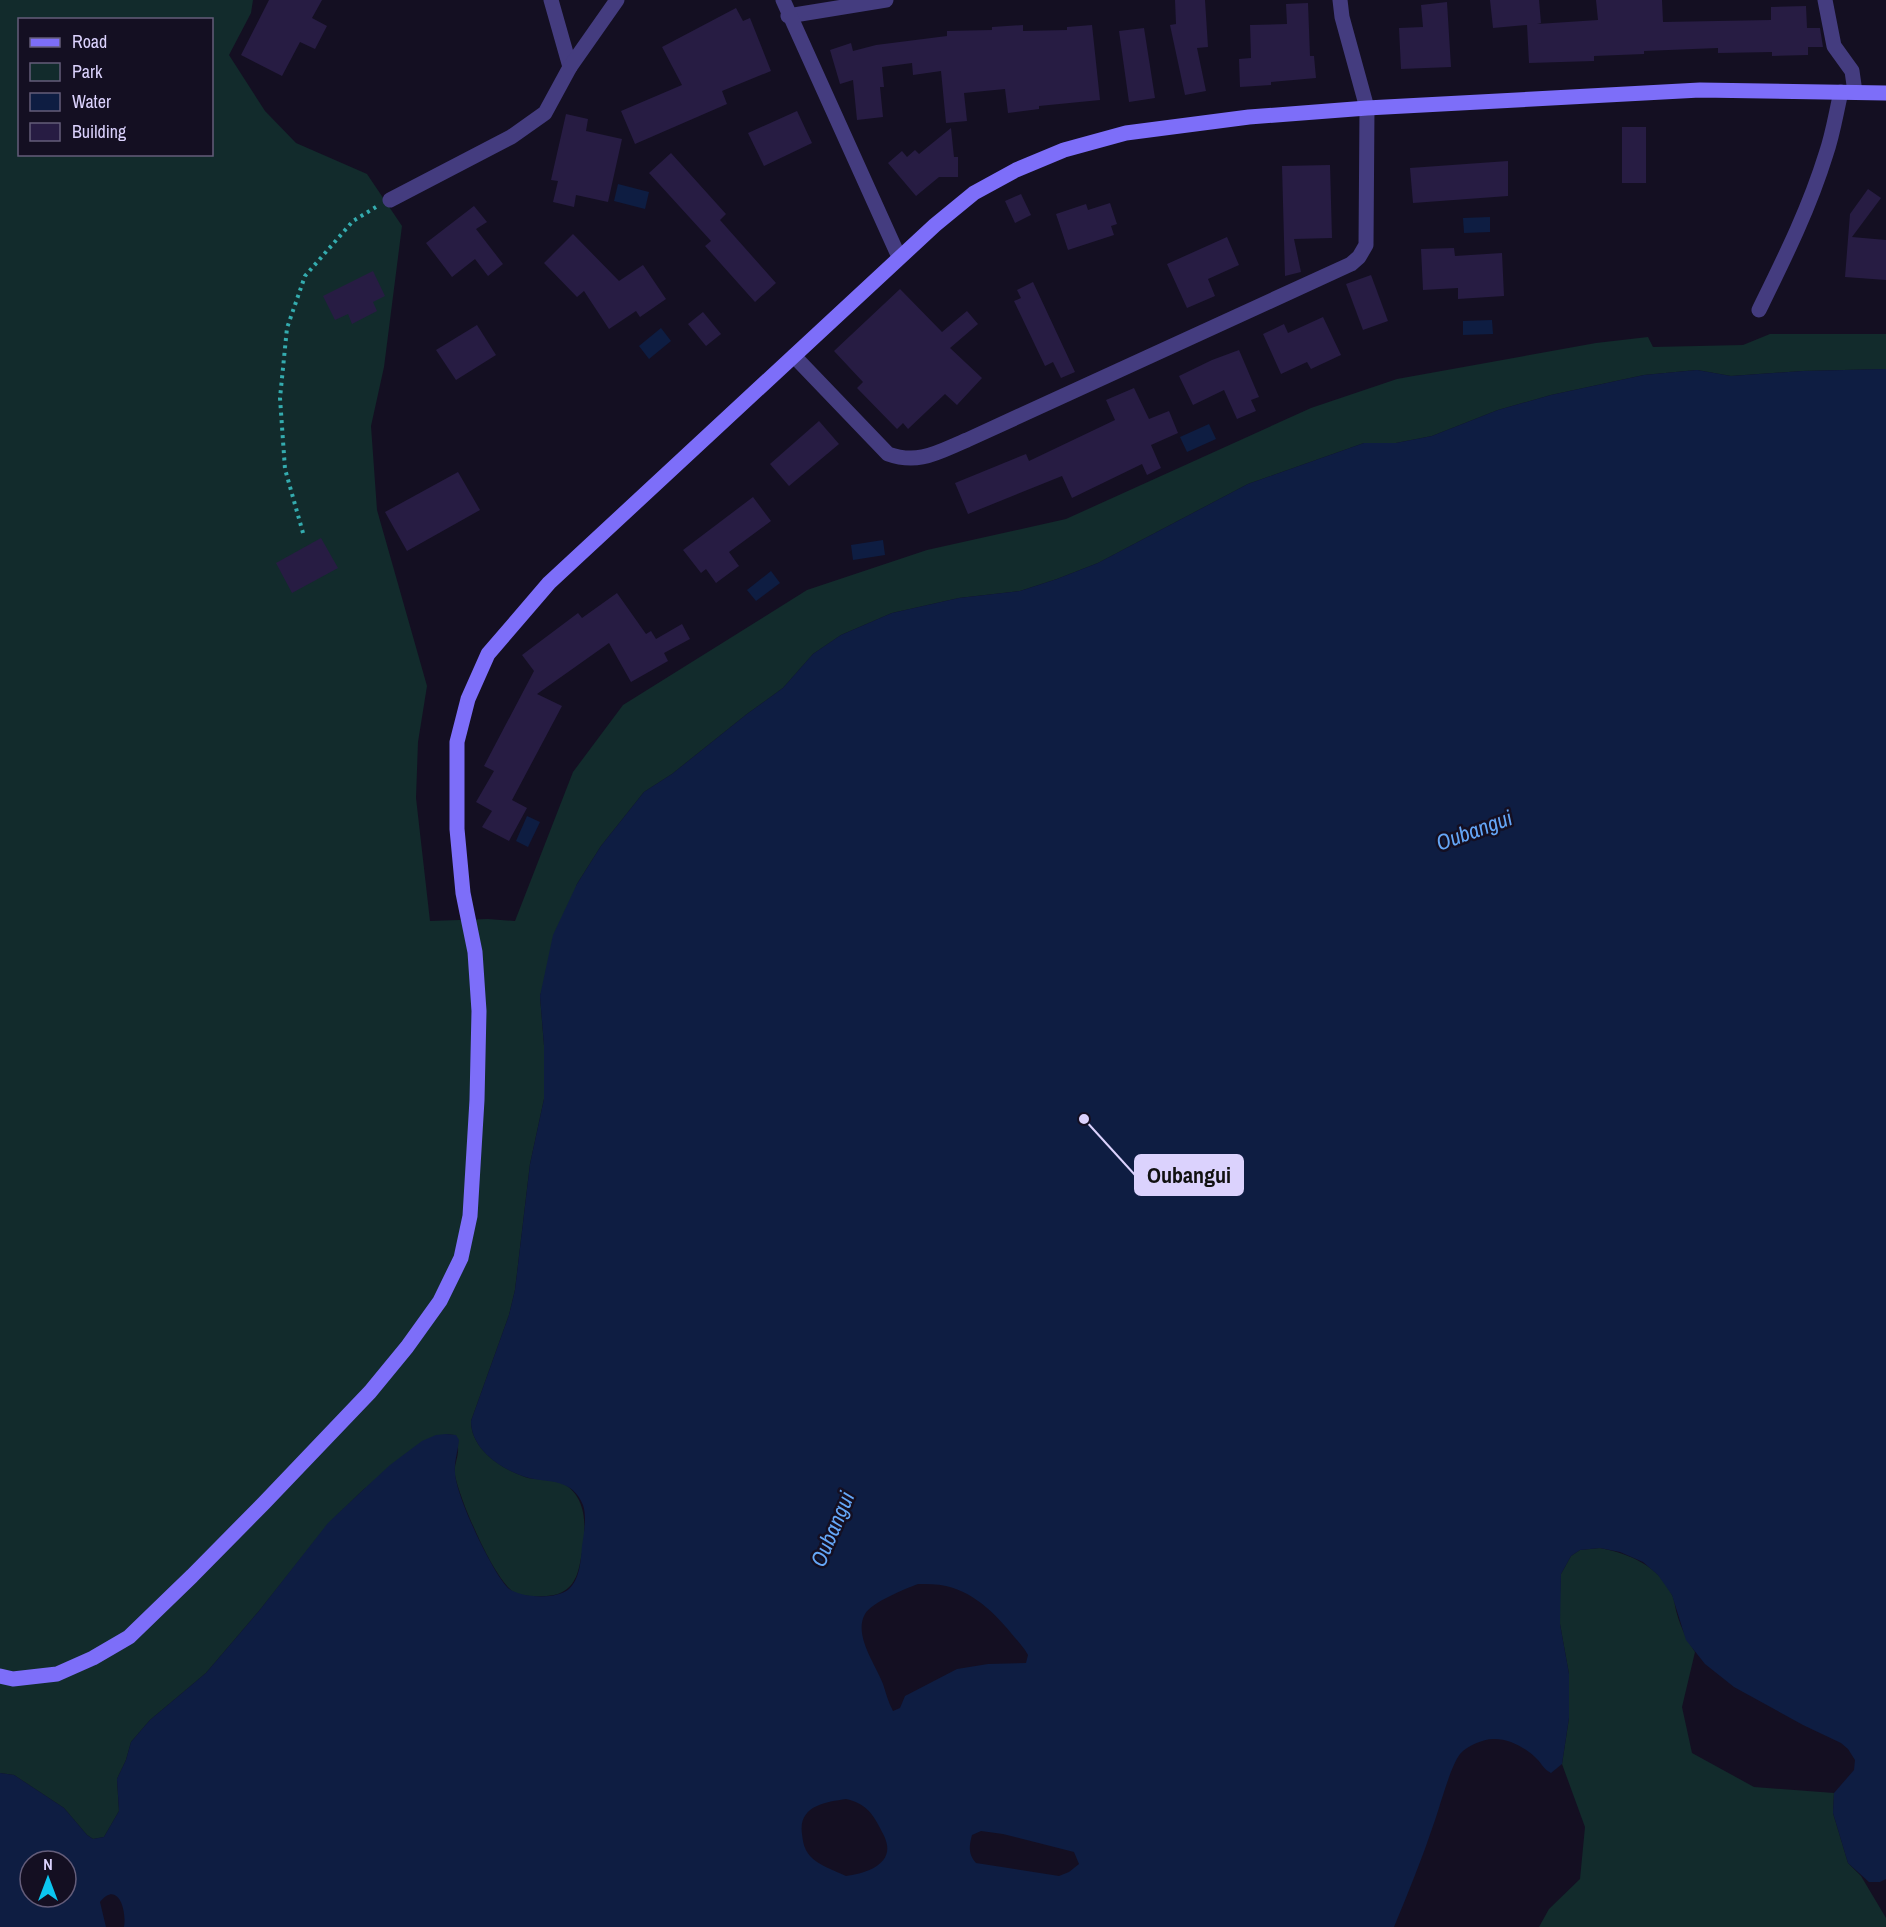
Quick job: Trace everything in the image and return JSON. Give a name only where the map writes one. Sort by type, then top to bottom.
[{"type":"main road","points":[[0,1676],[12,1679],[57,1674],[93,1658],[129,1637],[224,1544],[370,1392],[407,1347],[440,1301],[461,1258],[470,1216],[476,1111],[479,1011],[475,952],[463,893],[457,829],[457,742],[468,699],[488,654],[549,583],[935,225],[974,193],[1016,170],[1064,150],[1126,133],[1249,117],[1367,108],[1700,90],[1886,93]]},
{"type":"street","points":[[551,0],[570,67]]},
{"type":"street","points":[[390,200],[511,137],[546,113],[570,67],[617,0]]},
{"type":"street","points":[[783,0],[788,16],[899,257]]},
{"type":"street","points":[[788,16],[886,0]]},
{"type":"street","points":[[794,356],[888,454],[903,459],[920,459],[967,440],[1351,264],[1359,257],[1366,244],[1367,108],[1342,17],[1340,0]]},
{"type":"street","points":[[1759,310],[1793,242],[1848,92],[1852,71],[1834,46],[1825,0]]},
{"type":"path","points":[[303,533],[285,469],[280,398],[287,328],[305,276],[353,221],[390,200]]},
{"type":"green space","points":[[0,0],[253,0],[251,13],[229,55],[265,111],[296,143],[367,174],[402,226],[384,367],[371,426],[377,510],[427,686],[418,742],[416,798],[430,921],[488,919],[515,921],[573,772],[623,705],[807,590],[927,550],[1066,519],[1311,408],[1397,379],[1596,343],[1648,337],[1653,347],[1743,345],[1770,334],[1886,334],[1886,369],[1731,376],[1697,370],[1644,375],[1551,395],[1498,410],[1432,436],[1396,443],[1364,443],[1248,484],[1098,563],[1057,579],[1020,591],[959,598],[892,613],[841,635],[813,654],[783,688],[672,774],[644,792],[601,846],[577,884],[540,996],[544,1045],[544,1099],[530,1164],[515,1290],[509,1315],[471,1421],[476,1441],[482,1450],[499,1464],[528,1478],[560,1482],[570,1488],[577,1497],[584,1517],[584,1540],[579,1569],[572,1584],[565,1591],[545,1596],[521,1595],[508,1588],[489,1559],[463,1502],[455,1475],[458,1446],[454,1435],[446,1434],[379,1477],[329,1523],[206,1673],[150,1720],[131,1742],[117,1779],[119,1811],[104,1837],[93,1839],[87,1835],[64,1808],[14,1775],[0,1773]]},
{"type":"green space","points":[[1600,1548],[1642,1563],[1659,1576],[1672,1595],[1680,1624],[1695,1652],[1682,1707],[1692,1753],[1754,1787],[1834,1793],[1833,1813],[1848,1863],[1861,1876],[1886,1918],[1886,1927],[1539,1927],[1549,1909],[1580,1879],[1585,1827],[1562,1764],[1569,1718],[1569,1674],[1560,1624],[1561,1574],[1571,1556],[1580,1550]]},
{"type":"water","points":[[618,184],[649,192],[645,209],[614,201]]},
{"type":"water","points":[[1490,217],[1490,232],[1464,233],[1463,218]]},
{"type":"water","points":[[1492,320],[1493,334],[1463,335],[1463,321]]},
{"type":"water","points":[[661,328],[671,341],[649,359],[639,346]]},
{"type":"water","points":[[1886,369],[1886,1879],[1880,1882],[1869,1882],[1848,1863],[1833,1813],[1834,1793],[1854,1770],[1855,1760],[1848,1749],[1841,1743],[1734,1687],[1705,1664],[1686,1640],[1672,1595],[1658,1575],[1643,1562],[1620,1552],[1600,1548],[1580,1550],[1571,1556],[1561,1574],[1560,1624],[1569,1674],[1569,1718],[1562,1764],[1551,1773],[1524,1748],[1499,1739],[1480,1742],[1463,1751],[1456,1760],[1425,1850],[1394,1927],[124,1927],[124,1913],[120,1900],[112,1894],[100,1902],[106,1927],[0,1927],[0,1773],[14,1775],[64,1808],[93,1839],[104,1837],[119,1811],[117,1779],[131,1742],[150,1720],[206,1673],[259,1611],[328,1523],[390,1465],[422,1441],[436,1435],[446,1434],[456,1435],[459,1440],[455,1468],[461,1497],[484,1550],[508,1588],[529,1596],[548,1596],[563,1593],[576,1580],[585,1520],[583,1505],[578,1496],[573,1490],[559,1483],[519,1475],[499,1465],[482,1450],[476,1441],[471,1421],[509,1315],[515,1290],[530,1164],[544,1099],[544,1045],[540,996],[553,935],[577,884],[601,846],[644,792],[672,774],[783,688],[813,654],[841,635],[892,613],[959,598],[1020,591],[1057,579],[1098,563],[1248,484],[1364,443],[1396,443],[1432,436],[1498,410],[1551,395],[1644,375],[1697,370],[1731,376]],"holes":[[[918,1584],[946,1586],[959,1590],[981,1603],[1000,1620],[1025,1650],[1028,1655],[1026,1663],[988,1664],[957,1669],[905,1696],[900,1708],[893,1711],[867,1650],[862,1622],[865,1614],[874,1605]],[[846,1799],[858,1803],[874,1817],[885,1838],[887,1849],[886,1856],[876,1867],[846,1876],[827,1868],[810,1856],[803,1843],[802,1834],[804,1817],[809,1811],[822,1804]],[[981,1831],[1003,1834],[1074,1852],[1079,1864],[1059,1876],[976,1863],[970,1850],[970,1843],[972,1835]]]},
{"type":"water","points":[[1209,424],[1216,439],[1187,452],[1180,437]]},
{"type":"water","points":[[883,540],[885,555],[853,560],[851,545]]},
{"type":"water","points":[[771,571],[780,583],[756,601],[747,590]]},
{"type":"water","points":[[527,816],[540,822],[528,847],[516,841]]},
{"type":"building","points":[[269,0],[322,0],[312,18],[327,26],[315,49],[300,42],[282,76],[241,55]]},
{"type":"building","points":[[1175,0],[1205,0],[1208,47],[1197,48],[1206,91],[1185,95],[1170,25],[1176,24]]},
{"type":"building","points":[[1490,0],[1539,0],[1541,23],[1537,24],[1598,20],[1596,0],[1662,0],[1663,22],[1771,20],[1771,7],[1806,6],[1807,28],[1820,28],[1823,47],[1808,47],[1808,55],[1772,56],[1772,52],[1718,53],[1718,48],[1594,56],[1594,61],[1529,63],[1527,25],[1493,28]]},
{"type":"building","points":[[1447,2],[1451,67],[1401,69],[1399,28],[1423,27],[1421,5]]},
{"type":"building","points":[[1308,3],[1310,56],[1314,56],[1316,78],[1240,87],[1239,59],[1251,58],[1250,25],[1287,24],[1286,4]]},
{"type":"building","points":[[736,8],[743,21],[750,18],[771,71],[722,91],[727,104],[635,144],[621,111],[682,85],[662,47]]},
{"type":"building","points":[[1023,25],[1023,31],[1067,30],[1067,27],[1092,25],[1100,100],[1039,106],[1039,109],[1008,113],[1005,89],[964,93],[967,121],[946,123],[941,71],[913,75],[912,63],[882,67],[884,87],[880,87],[883,117],[857,120],[853,80],[840,84],[830,50],[851,43],[853,51],[876,45],[947,36],[947,31],[992,30],[992,27]]},
{"type":"building","points":[[1144,28],[1155,98],[1129,102],[1119,31]]},
{"type":"building","points":[[797,111],[812,143],[764,166],[748,133]]},
{"type":"building","points":[[566,114],[588,119],[586,131],[622,139],[608,202],[576,195],[574,207],[553,202],[558,181],[551,180]]},
{"type":"building","points":[[1622,127],[1646,127],[1646,183],[1622,183]]},
{"type":"building","points":[[951,128],[954,157],[958,157],[958,177],[939,177],[916,196],[888,163],[902,151],[907,157],[915,150],[919,154]]},
{"type":"building","points":[[671,153],[726,214],[720,220],[776,283],[755,302],[705,246],[711,241],[649,173]]},
{"type":"building","points":[[1508,161],[1508,196],[1413,203],[1410,168]]},
{"type":"building","points":[[1330,165],[1332,238],[1294,239],[1301,272],[1285,276],[1282,166]]},
{"type":"building","points":[[1868,189],[1881,198],[1852,237],[1886,240],[1886,280],[1845,277],[1850,214]]},
{"type":"building","points":[[1021,194],[1031,215],[1015,223],[1005,201]]},
{"type":"building","points":[[1110,203],[1117,224],[1111,226],[1114,235],[1068,250],[1056,214],[1086,204],[1088,210]]},
{"type":"building","points":[[474,206],[487,222],[476,229],[503,264],[488,276],[475,259],[452,277],[426,243]]},
{"type":"building","points":[[573,234],[619,281],[643,265],[666,299],[640,317],[636,311],[609,329],[584,291],[577,297],[544,263]]},
{"type":"building","points":[[1227,237],[1239,265],[1208,279],[1215,296],[1187,308],[1167,264]]},
{"type":"building","points":[[1454,248],[1455,256],[1502,253],[1504,296],[1458,299],[1458,288],[1423,290],[1421,249]]},
{"type":"building","points":[[373,271],[385,296],[373,302],[377,311],[352,324],[348,314],[335,320],[323,296]]},
{"type":"building","points":[[1371,275],[1388,321],[1363,330],[1346,284]]},
{"type":"building","points":[[1033,282],[1075,372],[1061,378],[1053,362],[1045,366],[1014,301],[1021,298],[1017,290]]},
{"type":"building","points":[[900,289],[942,332],[967,311],[978,324],[950,348],[982,378],[957,405],[945,394],[908,429],[903,423],[897,429],[857,388],[863,382],[834,351]]},
{"type":"building","points":[[703,312],[721,334],[706,346],[688,324]]},
{"type":"building","points":[[1323,317],[1341,355],[1311,369],[1307,362],[1281,374],[1263,334],[1284,324],[1288,333]]},
{"type":"building","points":[[477,325],[496,355],[456,380],[436,350]]},
{"type":"building","points":[[1239,350],[1259,397],[1251,400],[1256,411],[1237,419],[1224,390],[1193,405],[1179,376]]},
{"type":"building","points":[[1134,388],[1149,419],[1169,411],[1178,433],[1151,445],[1161,468],[1147,475],[1142,464],[1072,498],[1062,476],[968,514],[955,483],[1026,454],[1029,461],[1115,420],[1106,400]]},
{"type":"building","points":[[819,421],[839,444],[789,486],[770,464]]},
{"type":"building","points":[[458,472],[480,510],[407,551],[385,512]]},
{"type":"building","points":[[753,497],[771,521],[729,552],[739,566],[716,583],[706,569],[701,573],[683,550]]},
{"type":"building","points":[[321,538],[338,568],[292,593],[276,563]]},
{"type":"building","points":[[617,593],[646,634],[651,631],[656,639],[682,624],[690,639],[664,653],[668,661],[631,682],[609,643],[537,694],[562,706],[512,800],[527,808],[509,841],[482,827],[492,811],[476,802],[494,771],[484,766],[534,671],[522,655],[578,613],[582,618]]},
{"type":"place","name":"Oubangui","points":[[1084,1119]]}]
